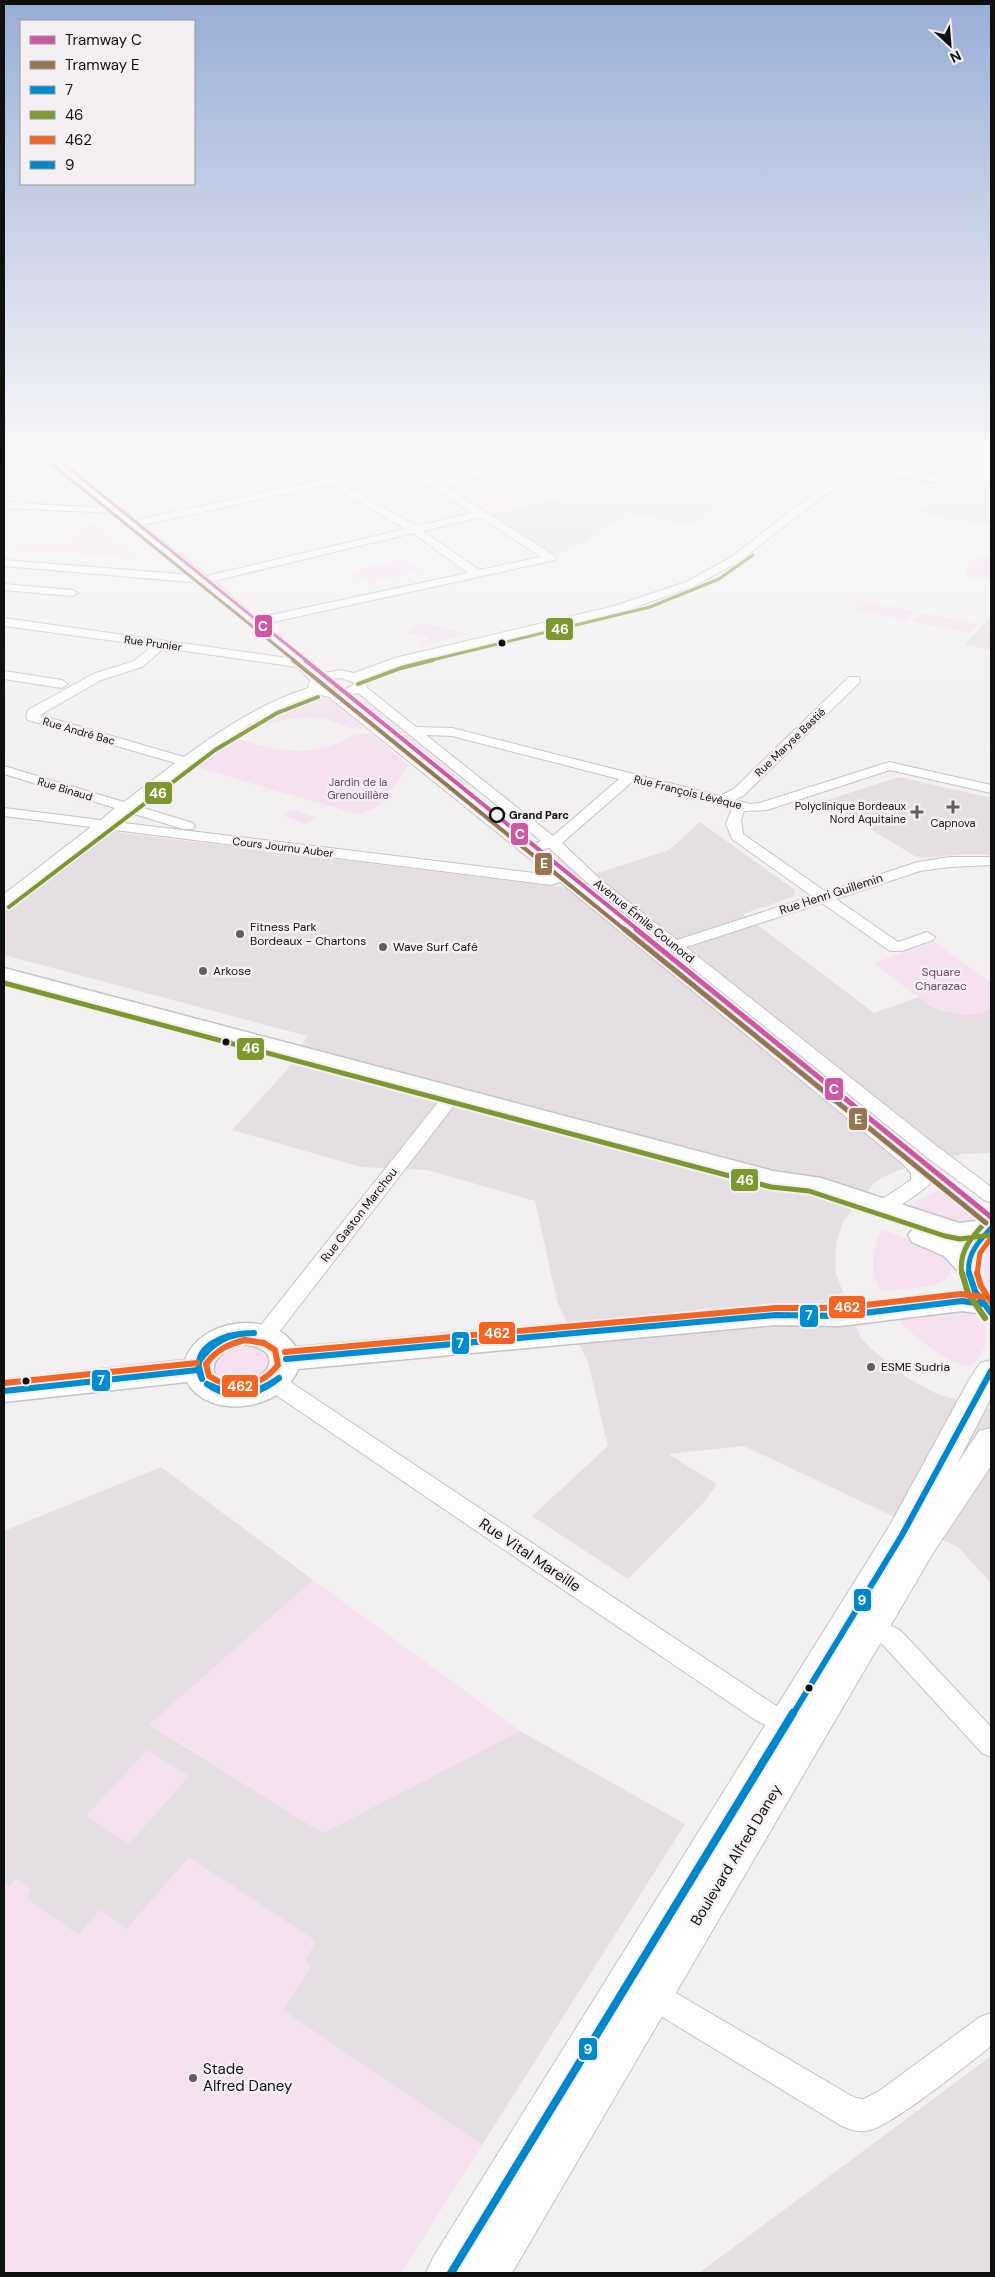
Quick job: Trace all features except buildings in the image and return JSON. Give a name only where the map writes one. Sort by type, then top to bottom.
[{"type":"main road","name":"Boulevard Alfred Daney","points":[[452,2273],[902,1535],[929,1487],[960,1424],[991,1371]]},
{"type":"main road","name":"Boulevard Alfred Daney","points":[[486,2273],[921,1543],[991,1440]]},
{"type":"street","points":[[177,557],[302,664],[317,684],[333,694],[346,693],[357,682],[399,661],[648,600],[715,572],[736,557]]},
{"type":"street","points":[[4,563],[205,580],[301,557]]},
{"type":"street","points":[[453,557],[477,574]]},
{"type":"street","points":[[254,622],[550,557]]},
{"type":"street","points":[[20,588],[44,566]]},
{"type":"street","points":[[4,587],[72,593]]},
{"type":"street","name":"Rue Prunier","points":[[4,622],[302,664]]},
{"type":"street","name":"Rue André Bac","points":[[162,644],[138,664],[97,677],[33,713],[33,718],[186,762]]},
{"type":"street","points":[[4,901],[102,824],[217,738],[242,723],[304,693],[336,674],[357,682]]},
{"type":"street","points":[[4,675],[62,684]]},
{"type":"street","name":"Rue Maryse Bastié","points":[[722,801],[739,792],[854,680]]},
{"type":"street","name":"Avenue Émile Counord","points":[[357,682],[412,731],[551,843],[596,883],[931,1151],[991,1196]]},
{"type":"street","name":"Avenue Émile Counord","points":[[333,694],[909,1159],[920,1172],[921,1182],[890,1203],[880,1205]]},
{"type":"street","name":"Rue François Lévêque","points":[[412,731],[452,732],[741,806],[762,806],[889,766],[991,790]]},
{"type":"street","name":"Rue Binaud","points":[[4,770],[238,841]]},
{"type":"street","points":[[527,851],[551,843],[629,777]]},
{"type":"street","points":[[741,806],[734,815],[734,831],[737,836],[896,948],[927,938]]},
{"type":"street","name":"Cours Journu Auber","points":[[4,812],[551,880],[562,877]]},
{"type":"street","name":"Rue Henri Guillemin","points":[[674,946],[918,866],[950,862],[991,861]]},
{"type":"street","points":[[4,975],[773,1180],[811,1184],[960,1232],[991,1228]]},
{"type":"street","name":"Rue Gaston Marchou","points":[[265,1335],[453,1095]]},
{"type":"street","points":[[773,1180],[806,1195],[934,1239],[954,1249],[968,1269],[973,1290],[987,1309]]},
{"type":"street","points":[[280,1371],[284,1349],[276,1341],[265,1335],[240,1333],[216,1341],[200,1357],[198,1370],[202,1381],[211,1389],[222,1393],[250,1394],[280,1371],[776,1315],[834,1303],[937,1290],[952,1286],[968,1269],[971,1250],[978,1238],[991,1228]]},
{"type":"street","points":[[776,1315],[840,1316],[962,1301],[987,1309]]},
{"type":"street","points":[[4,1391],[198,1370]]},
{"type":"street","name":"Rue Vital Mareille","points":[[280,1371],[766,1713],[788,1724]]},
{"type":"street","points":[[872,1625],[892,1638],[991,1745]]},
{"type":"street","points":[[652,1994],[850,2114],[867,2115],[890,2102],[991,2028]]},
{"type":"shaded area","points":[[991,617],[991,650],[965,644]]},
{"type":"shaded area","name":"Polyclinique Bordeaux Nord Aquitaine","points":[[899,777],[991,798],[991,855],[968,854],[918,858],[824,801]]},
{"type":"shaded area","points":[[700,822],[795,890],[793,897],[743,914],[874,1013],[919,997],[933,1007],[944,1011],[991,1008],[991,1153],[963,1154],[902,1169],[883,1177],[874,1183],[843,1222],[835,1254],[836,1274],[860,1337],[870,1348],[906,1377],[937,1394],[991,1409],[991,1583],[958,1547],[744,1446],[668,1454],[717,1484],[704,1502],[628,1579],[532,1516],[608,1446],[588,1362],[558,1305],[535,1201],[427,1170],[361,1167],[232,1130],[287,1070],[307,1036],[4,955],[4,912],[107,831],[568,888],[595,874],[669,850]]},
{"type":"shaded area","points":[[161,1467],[313,1580],[150,1725],[323,1833],[520,1731],[685,1824],[482,2145],[282,2010],[311,1967],[189,1857],[127,1929],[78,1935],[26,1898],[16,1879],[9,1887],[4,1883],[4,1531]]},
{"type":"shaded area","points":[[991,2056],[991,2273],[699,2273]]},
{"type":"green space","points":[[116,557],[135,557],[137,559]]},
{"type":"green space","points":[[979,557],[991,557],[991,579],[976,579],[966,576],[965,569],[973,560]]},
{"type":"green space","points":[[399,559],[421,570],[369,584],[348,572]]},
{"type":"green space","points":[[860,600],[915,611],[905,621],[850,609]]},
{"type":"green space","points":[[922,613],[978,624],[969,633],[912,622]]},
{"type":"green space","points":[[421,623],[470,634],[417,647],[429,638],[406,633]]},
{"type":"green space","points":[[316,697],[332,700],[364,728],[348,727],[324,719],[304,718],[275,722],[248,731],[292,707]]},
{"type":"green space","points":[[367,698],[472,783],[454,788],[350,702]]},
{"type":"green space","name":"Jardin de la Grenouillère","points":[[356,733],[373,735],[409,765],[380,805],[360,815],[193,766],[237,738],[282,750],[313,750],[343,741]]},
{"type":"green space","points":[[293,809],[316,818],[305,824],[282,815]]},
{"type":"green space","points":[[562,855],[925,1151],[912,1156],[543,860]]},
{"type":"green space","name":"Square Charazac","points":[[934,942],[991,982],[991,1009],[975,1014],[959,1014],[944,1010],[914,994],[874,963]]},
{"type":"green space","points":[[947,1186],[985,1217],[962,1225],[904,1208]]},
{"type":"green space","points":[[881,1230],[943,1250],[952,1261],[948,1277],[933,1285],[880,1291],[874,1276],[873,1260]]},
{"type":"green space","points":[[991,1246],[991,1293],[984,1275],[984,1264],[987,1252]]},
{"type":"green space","points":[[956,1308],[977,1317],[983,1324],[986,1332],[983,1349],[970,1367],[940,1355],[911,1332],[896,1317]]},
{"type":"green space","points":[[229,1342],[267,1345],[275,1367],[250,1386],[217,1382],[209,1360]]},
{"type":"green space","points":[[313,1580],[520,1731],[323,1833],[150,1724]]},
{"type":"green space","points":[[147,1750],[189,1776],[129,1844],[86,1816]]},
{"type":"green space","name":"Stade Alfred Daney","points":[[189,1857],[316,1941],[305,1961],[311,1967],[283,2010],[482,2145],[401,2273],[4,2273],[4,1883],[9,1887],[16,1879],[31,1889],[26,1898],[78,1935],[100,1910],[127,1929]]},
{"type":"tram line","name":"E","points":[[166,557],[986,1223]]},
{"type":"tram line","name":"C","points":[[179,557],[991,1217]]},
{"type":"transit line","name":"46","points":[[358,684],[401,668],[650,607],[719,579],[750,557]]},
{"type":"transit line","name":"46","points":[[9,907],[215,750],[277,713],[318,697]]},
{"type":"transit line","name":"46","points":[[4,983],[771,1187],[809,1191],[945,1236],[960,1239],[991,1235]]},
{"type":"transit line","name":"46","points":[[985,1318],[968,1293],[961,1269],[962,1257],[967,1246],[974,1234],[986,1222]]},
{"type":"transit line","name":"7","points":[[991,1228],[980,1239],[969,1259],[970,1280],[975,1291],[991,1313]]},
{"type":"transit line","name":"462","points":[[991,1238],[984,1245],[977,1261],[978,1278],[991,1302]]},
{"type":"transit line","name":"462","points":[[285,1352],[775,1308],[840,1308],[961,1294],[984,1297]]},
{"type":"transit line","name":"7","points":[[286,1359],[776,1315],[840,1316],[962,1301],[983,1304]]},
{"type":"transit line","name":"7","points":[[202,1379],[197,1368],[198,1359],[203,1351],[212,1344],[233,1335],[254,1333]]},
{"type":"transit line","name":"7","points":[[202,1379],[198,1363],[208,1349],[222,1340],[237,1334],[254,1333]]},
{"type":"transit line","name":"462","points":[[245,1340],[264,1343],[275,1350],[278,1365],[272,1373],[264,1379],[246,1386],[226,1385],[209,1376],[206,1364],[214,1354],[228,1345],[245,1340]]},
{"type":"transit line","name":"462","points":[[4,1383],[197,1363]]},
{"type":"transit line","name":"7","points":[[4,1391],[198,1370]]},
{"type":"transit line","name":"9","points":[[451,2273],[902,1535],[991,1371]]},
{"type":"transit line","name":"7","points":[[207,1384],[225,1392],[244,1393],[262,1389],[279,1378]]},
{"type":"transit line","name":"7","points":[[207,1384],[215,1390],[234,1395],[254,1393],[272,1384],[279,1378]]},
{"type":"place","name":"Capnova","points":[[953,807]]},
{"type":"place","name":"Polyclinique Bordeaux Nord Aquitaine","points":[[917,812]]},
{"type":"place","name":"Grand Parc","points":[[497,815]]},
{"type":"place","name":"Fitness Park Bordeaux - Chartons","points":[[240,934]]},
{"type":"place","name":"Wave Surf Café","points":[[383,947]]},
{"type":"place","name":"Arkose","points":[[203,971]]},
{"type":"place","name":"ESME Sudria","points":[[871,1367]]},
{"type":"place","name":"Stade Alfred Daney","points":[[193,2078]]}]
